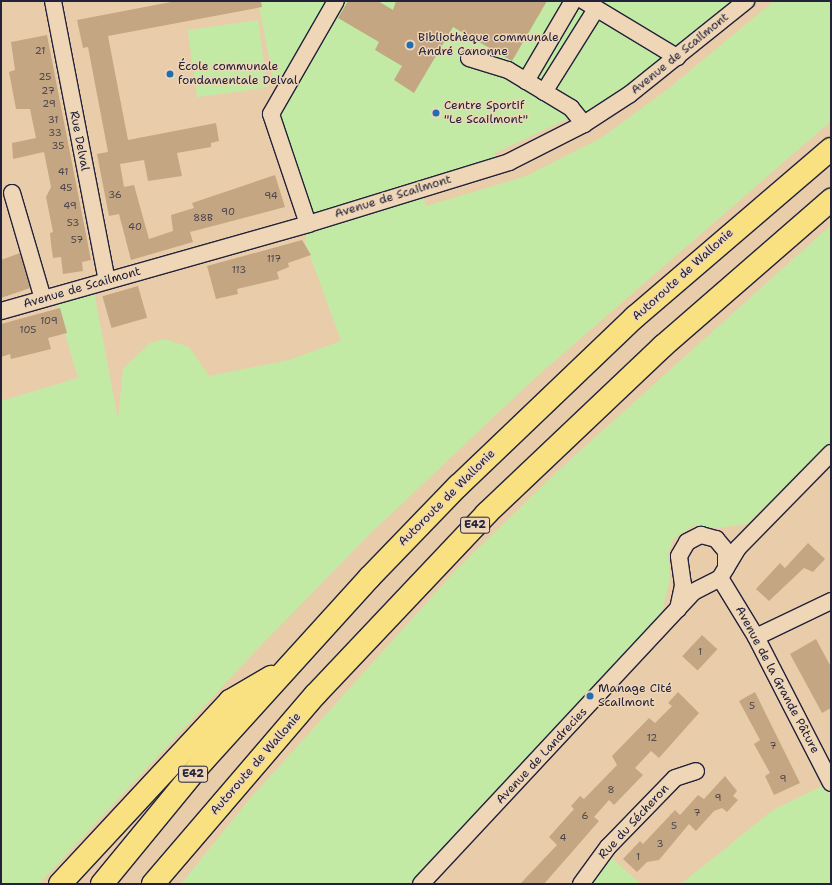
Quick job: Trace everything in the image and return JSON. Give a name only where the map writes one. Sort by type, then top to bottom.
[{"type":"highway","name":"Autoroute de Wallonie","points":[[102,884],[203,761],[287,667],[370,577],[545,400],[726,236],[831,149]]},
{"type":"highway","name":"Autoroute de Wallonie","points":[[153,884],[316,694],[486,514],[663,346],[831,200]]},
{"type":"highway","points":[[60,884],[230,700],[287,667]]},
{"type":"street","name":"Rue Delval","points":[[53,1],[106,281]]},
{"type":"street","points":[[308,224],[270,114],[336,1]]},
{"type":"street","points":[[526,81],[573,1]]},
{"type":"street","name":"Avenue de Scailmont","points":[[1,312],[308,224],[509,162],[584,124],[678,57],[746,1]]},
{"type":"street","points":[[544,92],[590,5],[678,57]]},
{"type":"street","points":[[469,58],[502,68],[526,81],[572,108],[584,124]]},
{"type":"street","points":[[12,193],[43,299]]},
{"type":"street","points":[[682,571],[693,582],[717,578],[752,533],[831,453]]},
{"type":"street","points":[[678,608],[682,571],[679,556],[687,542],[701,535],[716,539],[752,533]]},
{"type":"street","points":[[716,539],[726,551],[717,578]]},
{"type":"street","name":"Avenue de Landrecies","points":[[421,884],[693,592],[717,578]]},
{"type":"street","name":"Avenue de la Grande Pâture","points":[[717,578],[756,637],[831,783]]},
{"type":"street","points":[[756,637],[831,601]]},
{"type":"street","name":"Rue du Sécheron","points":[[581,884],[608,847],[675,778],[696,771]]},
{"type":"green space","points":[[258,1],[746,1],[584,124],[578,114],[495,153],[497,165],[421,189],[426,206],[526,176],[601,138],[668,89],[774,1],[831,1],[831,121],[535,378],[372,532],[264,642],[39,884],[1,884],[1,401],[78,378],[54,296],[93,286],[118,420],[123,369],[150,343],[165,339],[189,347],[209,376],[289,360],[341,341],[305,242],[308,224],[273,122],[277,99]]},
{"type":"green space","points":[[258,20],[267,87],[197,97],[188,30]]},
{"type":"green space","points":[[831,225],[831,441],[747,524],[717,528],[693,526],[673,539],[668,554],[670,578],[661,616],[409,884],[181,884],[248,801],[456,570],[561,468]]},
{"type":"green space","points":[[830,782],[831,884],[681,884],[773,810]]},
{"type":"green space","points":[[608,855],[641,884],[586,884]]},
{"type":"building","points":[[176,1],[261,1],[262,7],[108,36],[128,140],[216,123],[219,141],[211,143],[211,147],[177,153],[182,176],[148,181],[144,160],[120,164],[124,187],[134,185],[149,239],[173,231],[171,215],[194,208],[192,203],[275,175],[285,207],[190,232],[193,242],[131,260],[119,214],[109,216],[97,154],[108,152],[88,47],[83,48],[77,20]]},
{"type":"building","name":"Bibliothèque communale André Canonne","points":[[348,1],[378,1],[393,10],[396,1],[547,1],[512,61],[453,27],[414,93],[394,80],[402,66],[375,50],[379,42],[338,18]]},
{"type":"building","points":[[47,35],[91,260],[82,262],[83,271],[63,274],[61,257],[53,258],[50,233],[53,232],[46,197],[51,187],[44,152],[13,159],[12,143],[36,138],[30,109],[16,109],[9,72],[15,70],[11,42]]},
{"type":"building","points":[[302,240],[311,255],[288,263],[289,267],[277,272],[279,279],[237,289],[238,294],[216,299],[207,266]]},
{"type":"building","points":[[20,253],[30,288],[1,298],[1,260]]},
{"type":"building","points":[[138,286],[147,318],[112,328],[102,296]]},
{"type":"building","points":[[60,308],[67,333],[48,338],[51,349],[11,359],[10,354],[1,357],[1,324]]},
{"type":"building","points":[[808,543],[825,559],[813,572],[804,568],[769,601],[756,589],[780,563],[785,568]]},
{"type":"building","points":[[702,635],[717,649],[698,671],[682,656]]},
{"type":"building","points":[[816,639],[831,667],[831,708],[822,713],[790,654]]},
{"type":"building","points":[[678,692],[699,713],[659,758],[651,751],[635,768],[643,775],[614,805],[609,800],[594,817],[599,821],[544,884],[520,884],[557,845],[549,837],[574,809],[571,806],[580,796],[584,799],[617,765],[612,756],[649,718],[655,723],[672,706],[668,703]]},
{"type":"building","points":[[755,692],[800,783],[774,795],[765,776],[770,773],[754,744],[760,740],[739,701]]},
{"type":"building","points":[[725,776],[737,791],[733,796],[738,800],[727,812],[722,808],[714,811],[696,831],[689,824],[659,860],[647,862],[637,872],[623,859],[640,841],[643,844],[675,810],[680,815],[698,795],[704,799]]},
{"type":"place","name":"Bibliothèque communale André Canonne","points":[[410,45]]},
{"type":"place","name":"École communale fondamentale Delval","points":[[170,74]]},
{"type":"place","name":"Centre Sportif \"Le Scailmont\"","points":[[436,113]]},
{"type":"place","name":"Manage Cité Scailmont","points":[[590,696]]}]
